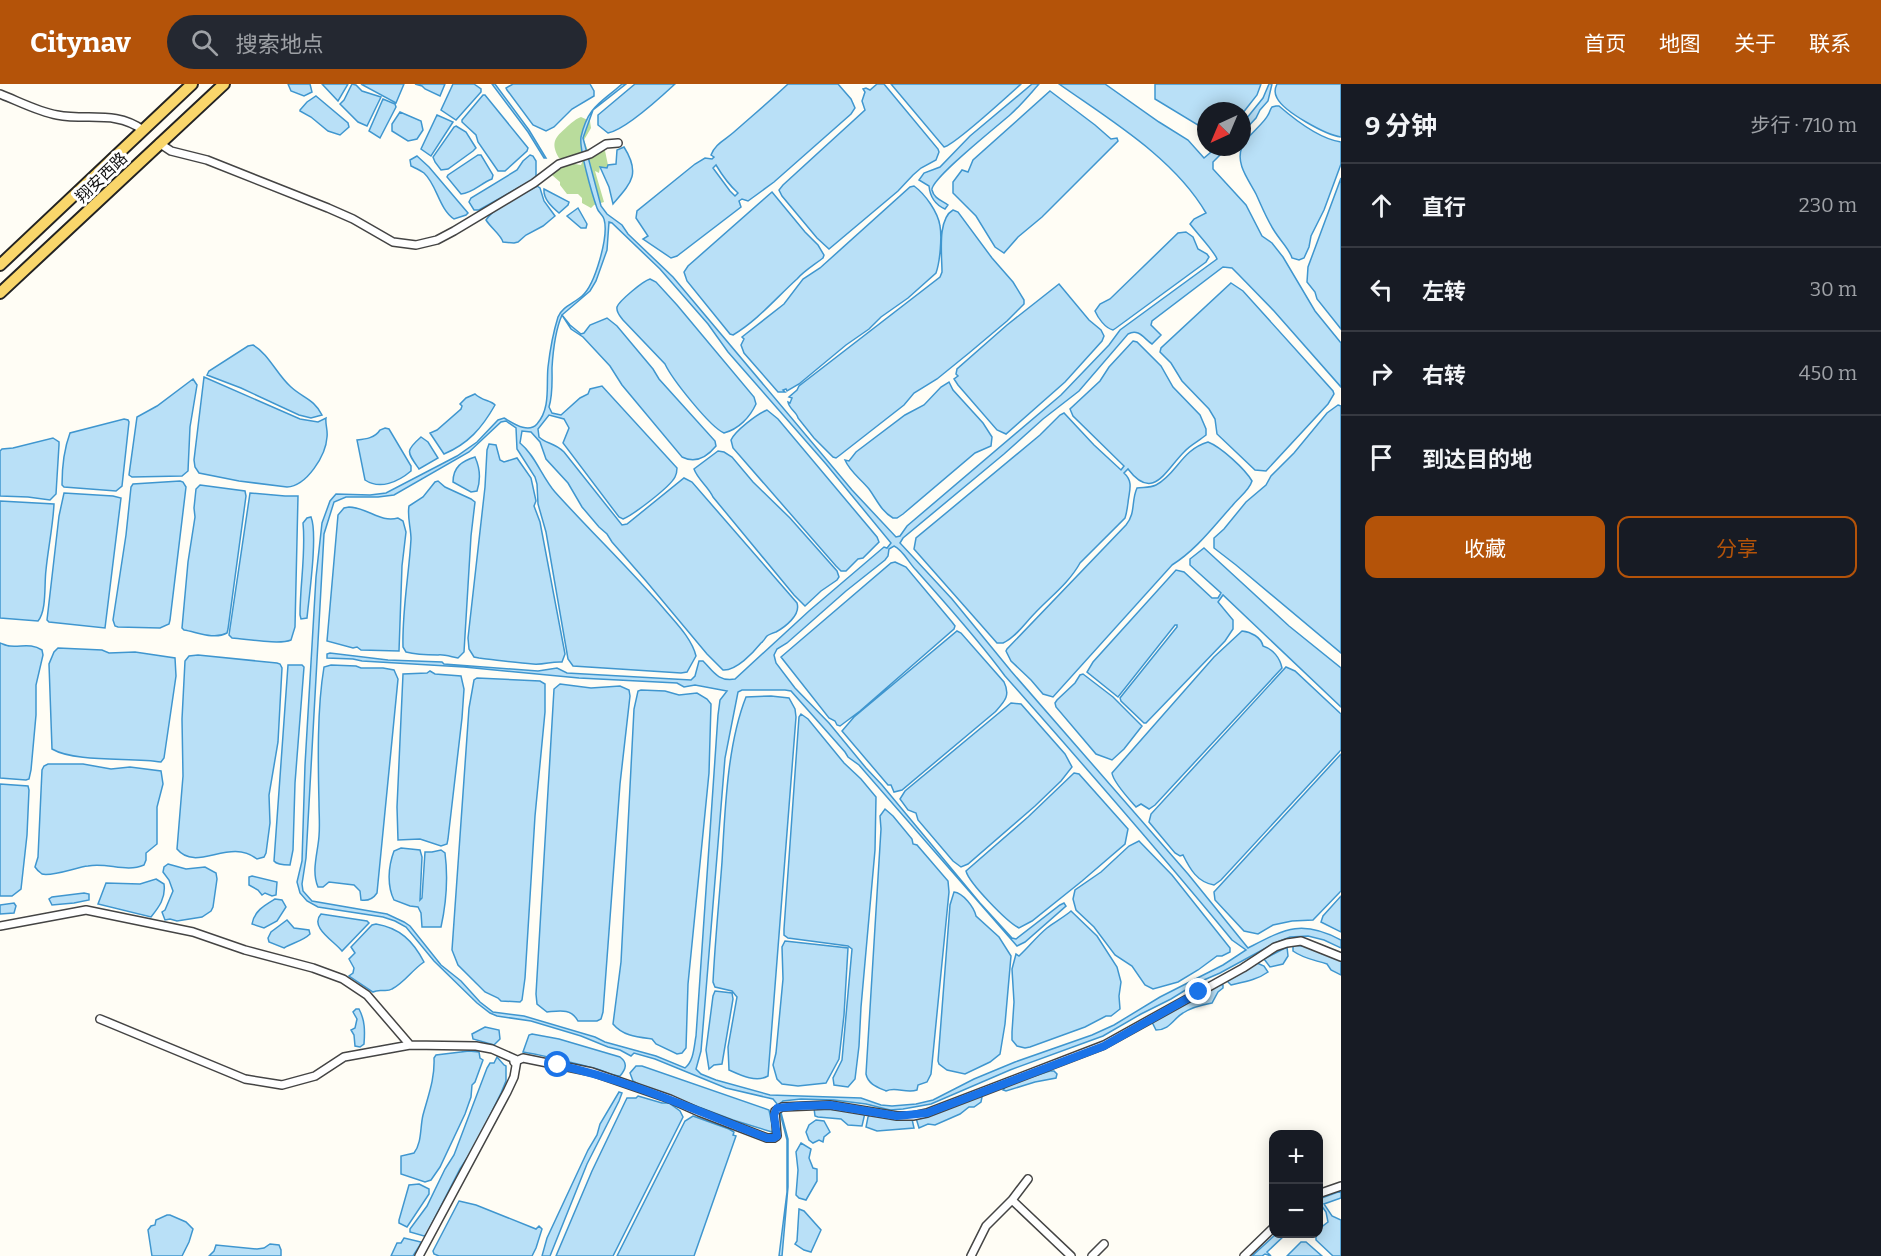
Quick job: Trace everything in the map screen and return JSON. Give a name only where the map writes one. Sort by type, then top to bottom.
[{"type":"main road","name":"翔安西路","points":[[0,265],[192,84]]},
{"type":"main road","name":"翔安西路","points":[[0,293],[224,84]]},
{"type":"street","points":[[0,94],[57,115],[116,117],[135,124],[143,130]]},
{"type":"street","points":[[159,143],[171,151],[207,160],[337,212],[393,242],[416,245],[437,240],[534,183],[559,164],[590,154],[606,144],[618,142]]},
{"type":"street","points":[[0,926],[86,910],[193,932],[343,979],[367,995],[410,1045]]},
{"type":"street","points":[[515,1061],[523,1058],[531,1059],[592,1072],[670,1099],[767,1138],[774,1138],[777,1136],[774,1115],[780,1108],[830,1105],[897,1116],[927,1113],[1104,1046],[1243,968],[1275,947],[1287,943],[1301,941],[1341,957]]},
{"type":"street","points":[[100,1019],[245,1079],[282,1085],[315,1076],[344,1057],[410,1045],[492,1048],[515,1061]]},
{"type":"street","points":[[419,1256],[507,1092],[514,1077],[515,1061]]},
{"type":"street","points":[[971,1256],[986,1226],[1012,1200],[1028,1179]]},
{"type":"street","points":[[1323,1192],[1341,1186]]},
{"type":"street","points":[[1012,1200],[1071,1256]]},
{"type":"street","points":[[1244,1256],[1269,1232]]},
{"type":"street","points":[[1092,1256],[1104,1244]]},
{"type":"green space","points":[[581,117],[590,121],[591,128],[584,140],[588,151],[567,159],[559,158],[555,147],[556,139],[561,132]]},
{"type":"green space","points":[[604,146],[607,168],[600,167],[599,173],[595,171],[604,202],[591,208],[582,203],[582,198],[578,194],[567,194],[560,182],[552,175],[554,170],[569,163],[581,165],[583,160]]},
{"type":"water","points":[[288,84],[310,84],[312,92],[304,96],[291,91]]},
{"type":"water","points":[[322,84],[348,84],[338,101]]},
{"type":"water","points":[[352,84],[362,91],[381,97],[367,126],[358,122],[340,104]]},
{"type":"water","points":[[361,84],[404,84],[396,103]]},
{"type":"water","points":[[415,84],[445,84],[440,96]]},
{"type":"water","points":[[453,84],[474,84],[481,89],[481,92],[456,120],[441,110]]},
{"type":"water","points":[[492,84],[495,84],[529,130],[546,158],[544,158],[528,132]]},
{"type":"water","points":[[513,84],[590,84],[594,96],[572,109],[554,127],[546,131],[533,125],[507,90],[506,88]]},
{"type":"water","points":[[622,84],[626,84],[594,109]]},
{"type":"water","points":[[635,84],[675,84],[633,120],[608,133],[598,125],[598,115]]},
{"type":"water","points":[[788,84],[838,84],[851,99],[855,108],[774,182],[748,201],[742,199],[739,201],[741,207],[677,256],[671,258],[643,239],[648,236],[636,218],[637,211],[695,164],[705,158],[712,159],[714,157],[711,155],[718,145]],"holes":[[[716,165],[738,193],[735,196],[713,168]]]},
{"type":"water","points":[[877,84],[884,84],[939,152],[936,160],[921,168],[898,191],[829,249],[817,238],[779,190],[865,110],[862,101],[865,92],[863,89],[870,90]]},
{"type":"water","points":[[891,84],[1021,84],[970,129],[944,147]]},
{"type":"water","points":[[1032,84],[1039,84],[1015,111],[953,164],[934,184],[932,190],[935,196],[948,205],[945,209],[939,205],[932,197],[929,186],[919,180],[924,173],[940,167],[970,136]]},
{"type":"water","points":[[1059,84],[1105,84],[1188,140],[1197,150],[1197,156],[1204,158],[1219,156],[1213,162],[1213,169],[1246,205],[1262,236],[1272,243],[1283,257],[1315,311],[1341,343],[1341,387],[1239,275],[1232,268],[1223,267],[1152,321],[1151,325],[1161,335],[1152,344],[1138,333],[1128,334],[1079,391],[1043,419],[903,538],[900,543],[952,599],[1011,671],[1188,874],[1248,948],[1283,932],[1304,928],[1341,940],[1341,948],[1308,936],[1290,937],[1197,983],[1103,1036],[1010,1070],[931,1104],[890,1110],[834,1100],[783,1101],[779,1105],[788,1139],[788,1187],[782,1256],[779,1256],[787,1192],[787,1140],[778,1105],[773,1099],[726,1088],[655,1059],[634,1053],[631,1056],[581,1036],[531,1021],[490,1013],[434,961],[406,927],[383,917],[318,907],[307,901],[300,893],[297,882],[302,861],[316,577],[322,523],[330,501],[336,494],[386,493],[457,456],[477,442],[498,420],[504,418],[525,428],[537,424],[546,404],[549,361],[558,317],[562,310],[587,290],[592,282],[603,248],[604,219],[589,183],[581,137],[587,118],[593,111],[583,138],[601,206],[673,277],[852,490],[896,537],[900,536],[907,526],[1061,395],[1109,345],[1120,330],[1217,259],[1190,224],[1194,219],[1206,213],[1177,175],[1140,141]],"holes":[[[609,222],[660,269],[708,324],[728,352],[826,464],[891,543],[809,611],[735,679],[720,677],[703,661],[699,661],[695,676],[691,680],[567,673],[557,668],[538,671],[444,664],[442,662],[388,660],[330,653],[327,654],[327,658],[464,667],[579,678],[677,683],[684,687],[695,685],[727,691],[720,700],[718,715],[696,1036],[692,1057],[685,1068],[656,1056],[524,1016],[493,1012],[441,965],[410,926],[387,914],[312,901],[303,891],[302,884],[306,858],[324,534],[334,502],[346,497],[394,495],[469,452],[501,422],[506,421],[516,428],[517,449],[537,484],[538,504],[546,532],[568,659],[573,666],[681,673],[687,672],[696,656],[687,637],[674,620],[550,486],[530,454],[520,443],[522,431],[531,432],[540,442],[546,459],[568,483],[582,507],[723,670],[733,668],[744,661],[767,636],[788,624],[797,612],[797,603],[692,482],[684,478],[627,524],[622,525],[564,452],[539,437],[538,429],[549,415],[564,419],[569,428],[563,443],[619,517],[623,519],[659,494],[672,482],[676,474],[677,468],[602,386],[590,389],[588,394],[561,415],[552,413],[549,407],[554,348],[562,315],[590,291],[596,281],[607,250]],[[894,546],[973,635],[1005,676],[1232,940],[1246,950],[1114,1025],[1015,1062],[974,1079],[933,1100],[916,1104],[892,1106],[861,1098],[770,1095],[701,1074],[696,1069],[701,1051],[725,758],[738,692],[742,690],[791,691],[848,757],[859,765],[1017,946],[1025,942],[1066,906],[1064,903],[1060,905],[1016,939],[1012,938],[829,723],[795,688],[776,663],[774,655],[777,649],[885,560],[889,549]]]},
{"type":"water","points":[[1155,84],[1261,84],[1251,103],[1197,102],[1197,125],[1155,99]]},
{"type":"water","points":[[1269,84],[1272,84],[1268,101],[1251,123],[1251,113],[1263,98]]},
{"type":"water","points":[[1277,84],[1341,84],[1341,137],[1316,127],[1288,110],[1276,96]]},
{"type":"water","points":[[1050,91],[1111,139],[1117,138],[1118,141],[1004,253],[995,247],[976,216],[953,193],[953,182],[962,170],[968,172],[973,160]]},
{"type":"water","points":[[483,95],[528,148],[505,171],[498,171],[478,142],[476,135],[462,122]]},
{"type":"water","points":[[316,96],[348,123],[349,127],[340,135],[328,131],[300,111]]},
{"type":"water","points":[[383,99],[395,104],[396,107],[380,138],[369,131]]},
{"type":"water","points":[[1279,106],[1316,133],[1341,142],[1341,164],[1324,210],[1311,236],[1309,247],[1304,258],[1299,260],[1292,258],[1272,227],[1240,160],[1240,156],[1251,156],[1251,134],[1266,119],[1272,107]]},
{"type":"water","points":[[400,112],[421,121],[423,130],[417,139],[408,141],[392,131],[392,124]]},
{"type":"water","points":[[437,115],[453,122],[431,156],[421,149]]},
{"type":"water","points":[[456,126],[466,132],[476,148],[448,169],[441,170],[433,157]]},
{"type":"water","points":[[624,147],[632,164],[632,178],[613,204],[609,187],[600,167],[607,168],[608,165],[616,164],[617,150]]},
{"type":"water","points":[[481,155],[493,175],[492,179],[461,194],[447,177]]},
{"type":"water","points":[[530,155],[536,161],[536,178],[479,210],[474,210],[469,202],[471,198],[517,170]]},
{"type":"water","points":[[417,156],[468,213],[466,215],[454,219],[449,215],[428,178],[411,166],[410,160]]},
{"type":"water","points":[[1341,178],[1341,329],[1317,299],[1315,292],[1307,282],[1308,267]]},
{"type":"water","points":[[537,186],[555,216],[518,242],[503,242],[486,220],[502,205]]},
{"type":"water","points":[[914,186],[930,204],[939,221],[941,243],[936,273],[799,384],[787,391],[783,390],[785,392],[778,392],[744,353],[741,345],[744,339],[742,337],[784,304],[803,279],[820,268],[910,187]]},
{"type":"water","points":[[544,189],[569,202],[568,205],[559,213],[546,199]]},
{"type":"water","points":[[772,192],[824,255],[759,316],[733,335],[687,281],[684,272]]},
{"type":"water","points":[[578,208],[587,224],[586,228],[581,228],[567,216]]},
{"type":"water","points":[[953,210],[958,212],[1013,282],[1024,304],[937,379],[914,393],[904,405],[836,458],[833,457],[798,418],[788,402],[790,403],[792,398],[789,397],[799,386],[940,277],[942,229],[948,215]]},
{"type":"water","points":[[1186,232],[1193,237],[1198,249],[1209,257],[1206,262],[1113,330],[1105,325],[1095,311],[1100,304],[1110,299],[1178,233]]},
{"type":"water","points":[[650,279],[656,282],[677,305],[754,397],[756,404],[754,409],[734,429],[724,433],[710,422],[683,391],[665,364],[618,314],[617,307],[622,300]]},
{"type":"water","points":[[1231,283],[1243,291],[1334,394],[1328,404],[1266,471],[1255,470],[1217,434],[1215,419],[1209,409],[1182,381],[1171,363],[1160,352],[1161,348]]},
{"type":"water","points":[[1059,284],[1104,336],[1065,382],[1006,434],[997,430],[958,385],[954,379],[958,376],[957,369]]},
{"type":"water","points":[[562,315],[581,334],[590,325],[607,318],[617,326],[659,379],[715,441],[716,446],[701,458],[692,460],[682,457],[622,385],[610,366],[583,337],[571,329]]},
{"type":"water","points":[[1133,341],[1137,342],[1161,366],[1173,387],[1200,415],[1206,435],[1186,450],[1165,474],[1152,483],[1145,483],[1137,479],[1128,469],[1124,473],[1129,480],[1130,487],[1125,518],[1080,563],[1065,583],[1016,634],[1003,643],[997,643],[914,549],[916,538],[1064,413],[1121,470],[1124,466],[1073,416],[1070,409],[1100,381],[1109,367]]},
{"type":"water","points":[[253,345],[264,354],[286,382],[312,402],[322,415],[311,418],[299,415],[207,375],[209,371]]},
{"type":"water","points":[[204,377],[300,419],[318,422],[326,418],[327,434],[323,452],[314,468],[302,481],[287,487],[199,473],[194,460]]},
{"type":"water","points":[[193,379],[197,385],[190,427],[188,471],[182,476],[132,477],[129,475],[137,417],[157,406]]},
{"type":"water","points":[[949,382],[953,390],[983,423],[992,437],[991,446],[975,453],[903,514],[893,518],[882,509],[845,460],[849,461],[856,452],[905,415],[924,405]]},
{"type":"water","points":[[475,394],[495,405],[474,434],[444,454],[430,433],[437,430],[461,409],[460,404],[466,398]]},
{"type":"water","points":[[1338,405],[1341,406],[1341,653],[1214,548],[1214,538],[1246,502],[1266,485],[1271,476],[1294,453],[1327,413]]},
{"type":"water","points":[[767,410],[778,419],[877,537],[879,542],[846,571],[841,571],[836,566],[733,448],[731,440],[737,432]]},
{"type":"water","points":[[124,419],[129,422],[122,486],[116,491],[64,487],[62,485],[63,465],[70,433]]},
{"type":"water","points":[[385,428],[389,429],[411,466],[411,471],[389,483],[371,483],[365,480],[357,440],[367,439]]},
{"type":"water","points":[[421,437],[428,442],[438,458],[419,469],[410,455],[410,449]]},
{"type":"water","points":[[53,438],[59,442],[56,494],[50,500],[0,496],[0,451]]},
{"type":"water","points":[[1208,442],[1226,453],[1244,471],[1252,481],[1248,488],[1197,545],[1172,565],[1053,697],[1043,694],[1011,661],[1007,649],[1126,525],[1131,516],[1137,488],[1156,485],[1169,475],[1191,451]]},
{"type":"water","points":[[489,444],[496,445],[500,460],[504,462],[517,458],[531,478],[536,501],[534,506],[540,522],[565,654],[562,662],[533,664],[479,658],[474,657],[469,649],[468,638]]},
{"type":"water","points":[[718,451],[732,457],[837,571],[839,577],[837,580],[805,606],[713,497],[696,473],[694,469]]},
{"type":"water","points":[[475,457],[479,469],[479,482],[477,491],[471,492],[453,482],[453,477],[459,465]]},
{"type":"water","points":[[180,481],[186,487],[169,624],[160,628],[115,626],[113,620],[131,487],[133,484]]},
{"type":"water","points":[[438,481],[475,502],[464,652],[458,658],[410,653],[406,652],[403,647],[411,539],[409,506],[423,497]]},
{"type":"water","points":[[200,485],[245,491],[246,496],[228,629],[227,633],[217,636],[200,634],[182,628],[195,517],[196,489]]},
{"type":"water","points":[[64,493],[121,498],[105,628],[47,620],[59,516]]},
{"type":"water","points":[[250,493],[298,496],[295,627],[291,640],[263,641],[232,638],[229,635]]},
{"type":"water","points":[[0,501],[54,504],[44,604],[38,621],[0,618]]},
{"type":"water","points":[[349,507],[386,519],[398,518],[403,521],[406,532],[402,566],[399,651],[361,650],[357,647],[327,641],[338,515],[344,508]]},
{"type":"water","points":[[311,517],[314,537],[311,581],[307,618],[301,619],[303,523]]},
{"type":"water","points":[[1204,548],[1289,626],[1341,668],[1341,707],[1223,595],[1218,602],[1233,620],[1233,629],[1225,641],[1146,723],[1120,698],[1177,625],[1118,697],[1087,672],[1093,662],[1176,570],[1184,572],[1212,598],[1218,598],[1221,593],[1190,565],[1190,559]]},
{"type":"water","points":[[895,562],[906,567],[952,622],[954,629],[860,711],[840,726],[837,725],[781,657]]},
{"type":"water","points":[[957,631],[1004,682],[1007,691],[1006,698],[995,712],[902,790],[894,792],[891,785],[888,785],[842,731],[854,717]]},
{"type":"water","points":[[1242,631],[1258,638],[1263,646],[1276,654],[1282,668],[1155,805],[1149,809],[1141,804],[1136,807],[1118,786],[1112,773],[1214,657]]},
{"type":"water","points":[[0,643],[9,646],[34,647],[42,650],[43,655],[36,685],[31,770],[29,779],[26,780],[0,778]]},
{"type":"water","points":[[58,648],[102,650],[109,653],[135,652],[175,658],[176,676],[164,758],[161,762],[89,758],[52,749],[49,664]]},
{"type":"water","points":[[189,656],[277,663],[282,668],[278,742],[269,795],[270,823],[264,857],[257,859],[246,853],[225,852],[194,858],[177,849],[183,776],[182,719],[185,661]]},
{"type":"water","points":[[288,665],[304,667],[295,783],[293,850],[290,865],[274,861]]},
{"type":"water","points":[[331,665],[394,670],[398,679],[377,893],[365,900],[361,900],[360,891],[354,885],[329,882],[323,887],[318,887],[315,875],[319,828],[320,700],[324,667]]},
{"type":"water","points":[[1286,667],[1295,671],[1341,714],[1341,750],[1221,880],[1214,885],[1208,883],[1195,874],[1183,855],[1175,853],[1149,822],[1151,814]]},
{"type":"water","points":[[430,671],[435,674],[461,676],[464,689],[448,839],[447,844],[441,846],[420,839],[398,840],[397,807],[403,674]]},
{"type":"water","points":[[1083,674],[1113,697],[1142,726],[1112,760],[1096,754],[1056,707],[1057,700]]},
{"type":"water","points":[[477,678],[540,681],[545,684],[545,712],[535,816],[525,978],[520,1002],[501,1001],[485,992],[458,965],[452,950],[469,708],[474,680]]},
{"type":"water","points":[[560,684],[591,688],[620,686],[629,690],[630,696],[620,784],[603,1012],[601,1019],[597,1021],[578,1021],[568,1012],[547,1012],[537,1004],[554,689]]},
{"type":"water","points":[[638,691],[665,691],[679,695],[697,693],[711,704],[709,773],[688,984],[686,1048],[682,1053],[677,1054],[656,1044],[652,1039],[636,1037],[613,1024],[621,962],[634,709]]},
{"type":"water","points":[[746,697],[789,698],[795,709],[796,717],[768,1076],[758,1079],[748,1078],[729,1070],[728,1047],[737,997],[732,991],[715,987],[713,982],[726,800],[735,736]]},
{"type":"water","points":[[1011,703],[1021,704],[1065,754],[1072,767],[1035,806],[968,864],[961,867],[953,861],[918,820],[916,813],[908,810],[900,799],[905,791]]},
{"type":"water","points":[[801,714],[808,719],[876,797],[875,850],[859,1046],[855,1079],[848,1087],[834,1085],[833,1078],[842,1060],[852,949],[848,946],[788,938],[784,935]]},
{"type":"water","points":[[1341,754],[1341,891],[1313,920],[1273,925],[1258,934],[1244,931],[1215,900],[1214,892]]},
{"type":"water","points":[[48,764],[83,764],[111,769],[130,767],[161,771],[163,784],[157,807],[157,844],[146,853],[144,865],[130,868],[95,865],[46,875],[38,871],[35,867],[38,857],[42,770]]},
{"type":"water","points":[[1074,773],[1079,774],[1128,829],[1125,844],[1032,921],[1019,928],[989,902],[966,871]]},
{"type":"water","points":[[0,784],[28,786],[29,790],[21,889],[12,896],[0,896]]},
{"type":"water","points":[[885,809],[912,839],[913,844],[917,845],[948,881],[949,892],[931,1074],[927,1082],[918,1085],[917,1090],[913,1091],[894,1089],[886,1091],[871,1083],[866,1074],[880,816]]},
{"type":"water","points":[[1139,841],[1172,875],[1230,948],[1230,952],[1217,956],[1178,982],[1153,989],[1145,985],[1132,966],[1115,955],[1094,927],[1076,910],[1073,899],[1075,890],[1101,872],[1129,846]]},
{"type":"water","points":[[401,848],[420,850],[422,857],[420,900],[425,852],[441,850],[445,853],[446,890],[441,927],[422,927],[418,907],[394,900],[389,883],[390,863],[394,851]]},
{"type":"water","points":[[168,864],[186,869],[205,867],[216,873],[211,911],[202,917],[177,921],[165,920],[162,912],[173,891],[163,872],[164,867]]},
{"type":"water","points":[[249,877],[277,882],[276,895],[265,893],[262,895],[249,885]]},
{"type":"water","points":[[156,879],[164,884],[164,894],[151,917],[98,904],[106,883],[140,884]]},
{"type":"water","points":[[954,892],[968,901],[976,916],[999,937],[1011,956],[1000,1054],[990,1062],[965,1074],[947,1070],[938,1061],[950,905]]},
{"type":"water","points":[[89,894],[89,900],[52,905],[49,899],[52,897]]},
{"type":"water","points":[[1341,896],[1341,932],[1321,922],[1323,916]]},
{"type":"water","points":[[275,899],[282,900],[286,907],[277,921],[264,928],[252,924],[258,912]]},
{"type":"water","points":[[14,903],[16,906],[14,913],[0,914],[0,905]]},
{"type":"water","points":[[1071,911],[1097,936],[1117,967],[1121,982],[1120,1009],[1111,1016],[1106,1016],[1085,1027],[1030,1047],[1017,1046],[1012,1040],[1014,1002],[1012,969],[1016,954],[1019,956],[1043,931]]},
{"type":"water","points":[[321,914],[369,923],[342,951],[320,929],[318,919]]},
{"type":"water","points":[[287,920],[294,928],[309,930],[310,934],[284,948],[269,942],[271,932]]},
{"type":"water","points":[[376,924],[399,932],[415,948],[424,962],[392,989],[373,992],[349,976],[353,973],[354,968],[349,959],[355,953],[351,947],[372,925]]},
{"type":"water","points":[[785,941],[848,948],[839,1059],[826,1083],[798,1086],[782,1084],[777,1079],[773,1065],[783,979],[782,947]]},
{"type":"water","points":[[1293,945],[1311,947],[1341,960],[1341,975],[1331,970],[1327,964],[1297,954],[1293,951]]},
{"type":"water","points":[[1287,947],[1288,956],[1283,964],[1270,967],[1264,959]]},
{"type":"water","points":[[1257,963],[1264,966],[1268,972],[1255,979],[1231,985],[1227,981]]},
{"type":"water","points":[[1220,984],[1223,988],[1212,1003],[1190,1009],[1168,1026],[1156,1030],[1152,1022]]},
{"type":"water","points":[[715,991],[732,993],[733,999],[722,1064],[714,1065],[709,1069],[706,1050]]},
{"type":"water","points":[[359,1009],[364,1026],[364,1044],[360,1047],[355,1046],[351,1030],[355,1028],[357,1019],[353,1012]]},
{"type":"water","points":[[485,1027],[499,1030],[500,1039],[494,1045],[473,1039],[472,1034]]},
{"type":"water","points":[[529,1035],[559,1039],[620,1057],[625,1068],[620,1076],[617,1076],[570,1062],[523,1052]]},
{"type":"water","points":[[479,1052],[483,1060],[472,1085],[471,1097],[465,1114],[440,1167],[431,1180],[425,1182],[401,1174],[401,1156],[414,1153],[418,1145],[432,1080],[434,1058],[436,1055]]},
{"type":"water","points":[[497,1057],[506,1066],[506,1081],[475,1146],[460,1169],[426,1235],[410,1232],[427,1206],[454,1155],[487,1068],[490,1063],[494,1063]]},
{"type":"water","points":[[636,1066],[642,1066],[769,1110],[772,1132],[733,1120],[638,1084],[633,1081],[630,1073]]},
{"type":"water","points":[[1050,1071],[1057,1074],[1056,1078],[1003,1090],[1007,1085]]},
{"type":"water","points":[[619,1092],[622,1093],[619,1101],[587,1164],[550,1256],[542,1256],[547,1238],[597,1135],[600,1124]]},
{"type":"water","points":[[980,1094],[981,1102],[974,1107],[969,1107],[960,1114],[935,1125],[928,1124],[919,1128],[916,1118],[939,1112]]},
{"type":"water","points":[[638,1096],[669,1103],[680,1111],[683,1117],[613,1256],[556,1256],[592,1171],[627,1098]]},
{"type":"water","points":[[814,1108],[865,1113],[862,1126],[848,1125],[841,1119],[815,1116]]},
{"type":"water","points":[[871,1114],[912,1119],[914,1128],[877,1131],[866,1127]]},
{"type":"water","points":[[693,1116],[729,1129],[736,1136],[694,1256],[617,1256],[685,1121]]},
{"type":"water","points":[[816,1120],[824,1121],[830,1132],[824,1137],[823,1142],[819,1140],[813,1143],[806,1132],[809,1125]]},
{"type":"water","points":[[801,1143],[811,1149],[809,1158],[813,1168],[817,1169],[817,1181],[806,1200],[796,1195],[798,1170],[796,1152]]},
{"type":"water","points":[[419,1184],[429,1189],[429,1194],[407,1227],[399,1223],[399,1220],[409,1185]]},
{"type":"water","points":[[1341,1191],[1341,1198],[1324,1204],[1332,1216],[1341,1220],[1341,1256],[1333,1256],[1316,1240],[1316,1238],[1323,1238],[1323,1226],[1328,1222],[1323,1208],[1323,1198]]},
{"type":"water","points":[[459,1201],[476,1205],[536,1229],[539,1226],[542,1229],[532,1256],[439,1256],[434,1254],[433,1251]]},
{"type":"water","points":[[799,1209],[804,1211],[821,1230],[811,1252],[795,1244]]},
{"type":"water","points":[[167,1215],[186,1222],[193,1229],[189,1242],[182,1256],[152,1256],[148,1230],[155,1225],[156,1220]]},
{"type":"water","points":[[404,1238],[421,1242],[413,1256],[391,1256],[397,1243],[401,1243]]},
{"type":"water","points":[[1272,1238],[1282,1238],[1267,1252],[1271,1256],[1265,1254],[1252,1256]]},
{"type":"water","points":[[1301,1242],[1306,1242],[1322,1256],[1287,1256]]},
{"type":"water","points":[[270,1244],[279,1245],[281,1256],[209,1256],[216,1245],[257,1249]]},
{"type":"route","points":[[558,1065],[592,1072],[670,1099],[767,1138],[774,1138],[777,1136],[774,1115],[777,1108],[830,1105],[897,1116],[927,1113],[1104,1046],[1199,992]]}]
